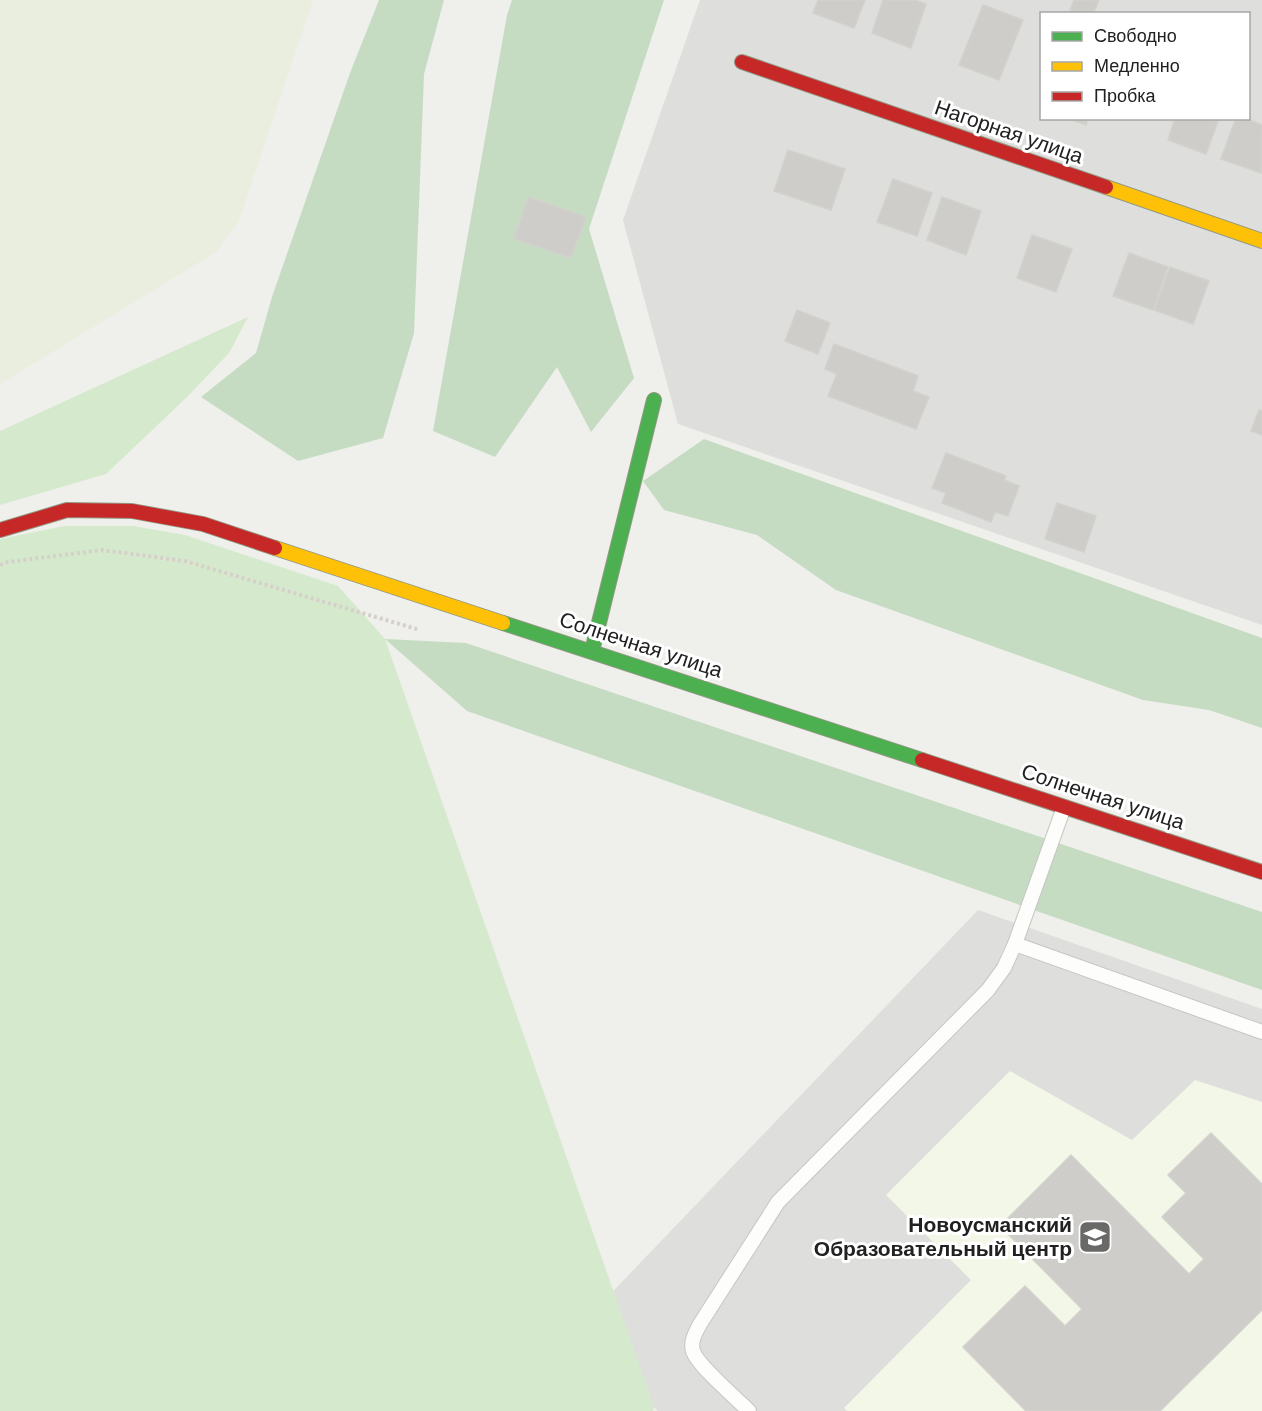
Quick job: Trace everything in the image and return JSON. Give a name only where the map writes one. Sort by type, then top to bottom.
[{"type":"street","name":"Нагорная улица","points":[[742,62],[1262,241]]},
{"type":"street","points":[[592,651],[654,400]]},
{"type":"street","name":"Солнечная улица","points":[[0,530],[67,510],[132,511],[202,524],[1262,872]]},
{"type":"lane","points":[[749,1411],[693,1352],[692,1341],[700,1323],[778,1202],[988,990],[1004,968],[1015,944],[1064,807]]},
{"type":"lane","points":[[1015,944],[1262,1032]]},
{"type":"path","points":[[0,565],[8,562],[102,550],[184,561],[424,631]]},
{"type":"shaded area","points":[[0,0],[313,0],[238,223],[216,252],[0,384]]},
{"type":"shaded area","points":[[700,0],[1262,0],[1262,625],[678,424],[623,220]]},
{"type":"shaded area","points":[[978,910],[1262,1009],[1262,1411],[658,1411],[575,1331]]},
{"type":"shaded area","name":"Новоусманский Образовательный центр","points":[[1010,1071],[1132,1140],[1195,1080],[1262,1102],[1262,1411],[847,1411],[844,1408],[971,1280],[886,1195]]},
{"type":"green space","points":[[379,0],[444,0],[424,74],[414,333],[383,438],[298,461],[201,397],[256,353],[272,297],[350,73]]},
{"type":"green space","points":[[512,0],[664,0],[589,229],[634,378],[591,432],[557,367],[495,457],[433,431],[507,15]]},
{"type":"green space","points":[[248,317],[229,353],[187,397],[106,474],[0,505],[0,431]]},
{"type":"green space","points":[[704,439],[1262,638],[1262,728],[1209,710],[1143,700],[836,590],[757,535],[664,510],[643,481]]},
{"type":"green space","points":[[65,526],[133,526],[185,535],[338,586],[385,639],[654,1407],[653,1411],[0,1411],[0,539]]},
{"type":"green space","points":[[385,639],[466,643],[1262,912],[1262,990],[467,711]]},
{"type":"building","points":[[818,0],[865,0],[854,28],[813,13]]},
{"type":"building","points":[[883,0],[914,0],[926,4],[911,48],[872,33]]},
{"type":"building","points":[[1074,0],[1099,0],[1094,12],[1070,10]]},
{"type":"building","points":[[983,5],[1023,20],[999,80],[959,65]]},
{"type":"building","points":[[1072,120],[1087,120],[1086,125]]},
{"type":"building","points":[[1174,120],[1218,120],[1206,154],[1168,140]]},
{"type":"building","points":[[1235,120],[1250,120],[1262,125],[1261,173],[1221,159]]},
{"type":"building","points":[[788,150],[845,169],[831,210],[774,191]]},
{"type":"building","points":[[893,179],[932,193],[917,236],[877,222]]},
{"type":"building","points":[[528,197],[586,217],[571,258],[514,239]]},
{"type":"building","points":[[942,197],[981,211],[966,255],[927,240]]},
{"type":"building","points":[[1032,235],[1072,249],[1056,292],[1017,278]]},
{"type":"building","points":[[1129,253],[1168,267],[1153,310],[1113,296]]},
{"type":"building","points":[[1170,267],[1209,281],[1193,324],[1154,310]]},
{"type":"building","points":[[797,310],[830,323],[818,354],[785,341]]},
{"type":"building","points":[[834,344],[918,376],[913,391],[929,397],[916,429],[828,396],[837,374],[825,369]]},
{"type":"building","points":[[1259,410],[1262,411],[1262,435],[1251,431]]},
{"type":"building","points":[[946,453],[1006,476],[1004,480],[1019,486],[1008,516],[995,512],[991,522],[942,503],[946,493],[932,488]]},
{"type":"building","points":[[1057,503],[1096,516],[1084,552],[1045,539]]},
{"type":"building","points":[[1211,1133],[1262,1184],[1262,1310],[1160,1411],[1026,1411],[963,1347],[1025,1286],[1065,1326],[1082,1309],[1000,1226],[1071,1155],[1189,1274],[1204,1259],[1162,1217],[1186,1193],[1168,1175]]},
{"type":"traffic: fast","points":[[592,651],[654,400]]},
{"type":"traffic: fast","points":[[503,623],[922,760]]},
{"type":"traffic: slow","points":[[1106,187],[1262,241]]},
{"type":"traffic: slow","points":[[275,548],[503,623]]},
{"type":"traffic: jam","points":[[742,62],[1106,187]]},
{"type":"traffic: jam","points":[[0,530],[67,510],[132,511],[203,524],[275,548]]},
{"type":"traffic: jam","points":[[922,760],[1262,872]]},
{"type":"place","name":"Новоусманский Образовательный центр","points":[[1095,1237]]}]
